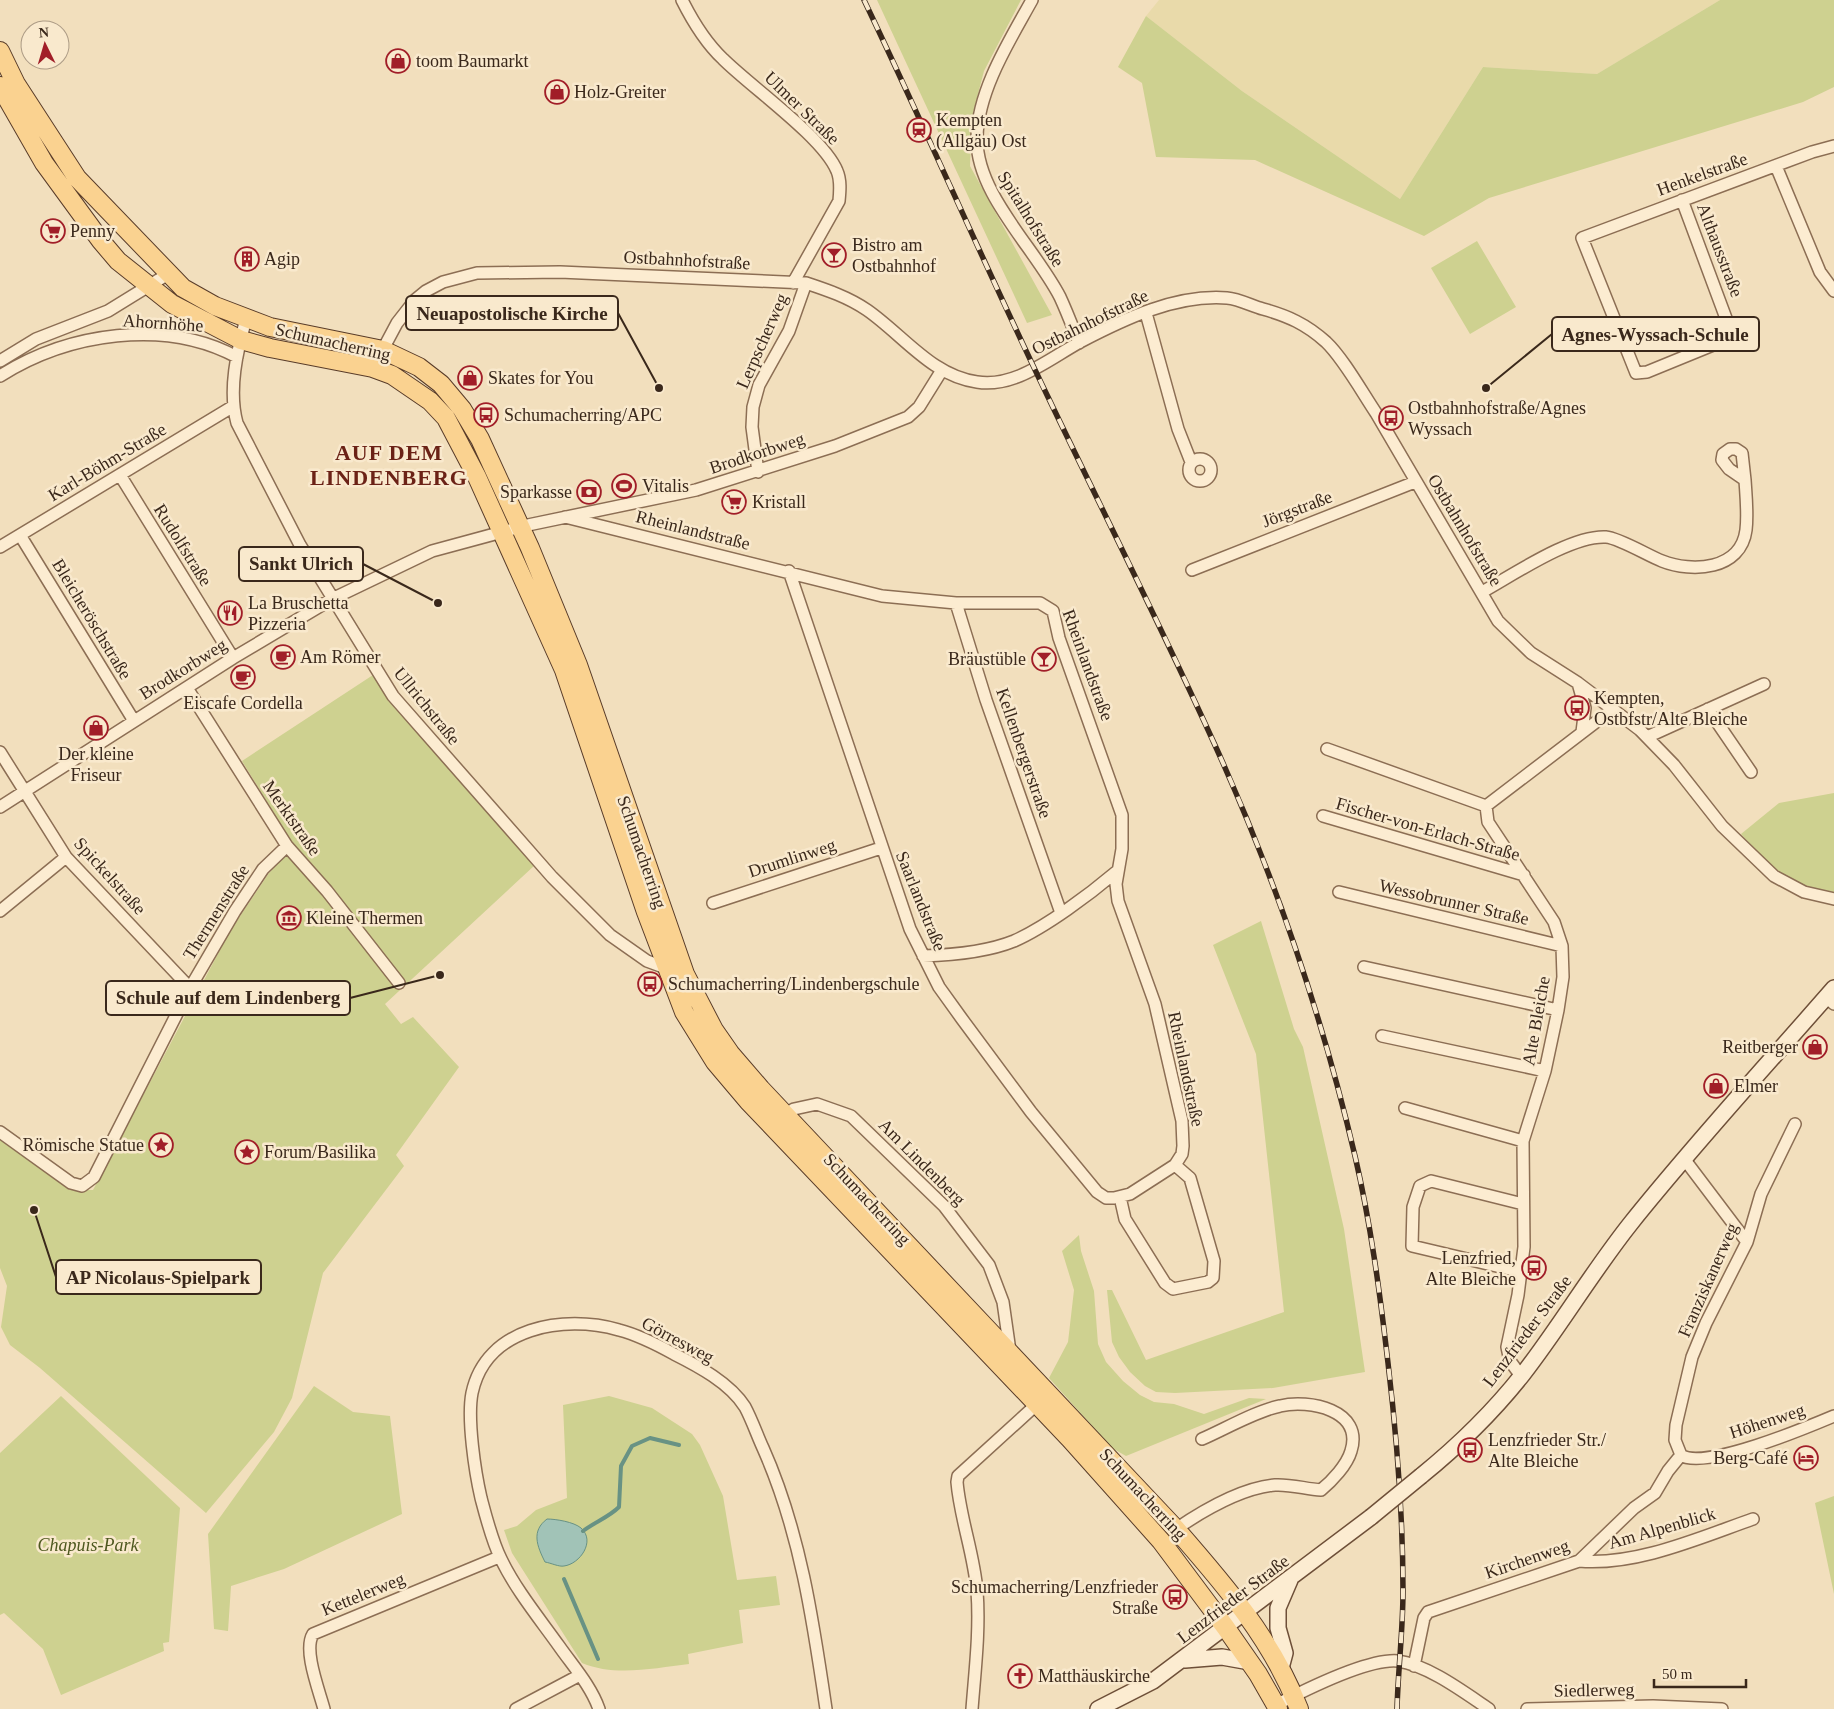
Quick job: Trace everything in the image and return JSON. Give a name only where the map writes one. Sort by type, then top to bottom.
[{"type":"main road","name":"Schumacherring","points":[[0,51],[16,84],[77,178],[168,274],[192,294],[246,319],[270,327],[382,350],[419,367],[441,384],[462,409],[480,439],[520,527],[578,665],[653,910]]},
{"type":"main road","name":"Schumacherring","points":[[0,86],[44,163],[69,199],[118,261],[172,304],[240,340],[270,348],[373,368],[411,386],[446,418],[477,477],[564,670],[661,933],[666,968],[684,1012],[700,1040],[726,1075],[1036,1405],[1160,1541],[1250,1662],[1277,1707]]},
{"type":"main road","name":"Schumacherring","points":[[661,933],[714,1030],[730,1053],[1176,1529],[1247,1612],[1281,1668],[1296,1702]]},
{"type":"street","name":"Ulmer Straße","points":[[682,0],[703,38],[723,59],[803,130],[828,156],[837,171],[840,190],[839,201],[794,283]]},
{"type":"street","name":"Spitalhofstraße","points":[[1032,0],[996,64],[977,136],[978,153],[984,178],[1060,296],[1079,343]]},
{"type":"street","name":"Henkelstraße","points":[[1582,238],[1834,146]]},
{"type":"street","points":[[1776,166],[1820,272],[1834,291]]},
{"type":"street","name":"Althausstraße","points":[[1582,238],[1636,373],[1647,372],[1718,343],[1730,329],[1682,200]]},
{"type":"street","name":"Ostbahnhofstraße","points":[[373,368],[397,323],[415,300],[442,282],[477,273],[560,272],[806,283],[837,293],[867,310],[942,370],[978,382],[1016,378],[1052,360],[1079,343],[1173,303],[1228,298],[1293,318],[1326,343],[1376,413],[1498,621],[1531,653],[1578,682],[1646,737],[1674,765],[1722,826],[1774,876],[1804,892],[1834,899]]},
{"type":"street","points":[[0,361],[36,339],[108,312],[168,274]]},
{"type":"street","name":"Lerpscherweg","points":[[758,472],[752,427],[753,408],[759,385],[789,331],[806,283]]},
{"type":"street","points":[[1146,313],[1178,429],[1191,462]]},
{"type":"street","name":"Ullrichstraße","points":[[246,319],[237,357],[232,407],[241,432],[300,545],[332,600],[393,696],[552,877],[610,936],[647,961],[666,968]]},
{"type":"street","name":"Ahornhöhe","points":[[0,376],[15,367],[62,347],[113,336],[143,336],[192,340],[216,346],[237,357]]},
{"type":"street","name":"Brodkorbweg","points":[[0,807],[25,789],[233,658],[332,600],[432,551],[502,531],[696,490],[758,472],[835,446],[908,417],[919,407],[942,370]]},
{"type":"street","name":"Karl-Böhm-Straße","points":[[0,547],[232,407]]},
{"type":"street","name":"Rudolfstraße","points":[[120,475],[233,658]]},
{"type":"street","points":[[1482,592],[1534,562],[1582,540],[1608,537],[1664,562],[1681,567],[1705,568],[1724,562],[1737,551],[1746,531],[1745,480]]},
{"type":"street","name":"Jörgstraße","points":[[1192,570],[1415,482]]},
{"type":"street","name":"Rheinlandstraße","points":[[565,517],[788,571],[882,596],[956,603],[1028,602],[1046,605],[1053,611],[1060,638],[1122,815],[1122,849],[1116,872],[1118,901],[1155,1004],[1173,1076],[1182,1121],[1182,1154],[1174,1165]]},
{"type":"street","name":"Bleicheröschstraße","points":[[20,535],[134,721]]},
{"type":"street","name":"Saarlandstraße","points":[[788,571],[910,929],[939,987],[1031,1112],[1097,1192],[1106,1198],[1120,1197]]},
{"type":"street","name":"Kellenbergerstraße","points":[[956,603],[986,700],[1061,913]]},
{"type":"street","points":[[1578,682],[1585,708],[1582,732]]},
{"type":"street","points":[[1646,737],[1764,684]]},
{"type":"street","name":"Merktstraße","points":[[187,688],[287,846],[327,891],[399,984]]},
{"type":"street","points":[[1327,749],[1486,806],[1613,709]]},
{"type":"street","points":[[1708,709],[1751,772]]},
{"type":"street","name":"Spickelstraße","points":[[0,752],[66,857],[190,988]]},
{"type":"street","points":[[0,776],[10,768]]},
{"type":"street","name":"Alte Bleiche","points":[[1486,806],[1488,822],[1554,922],[1562,946],[1563,977],[1558,1010],[1545,1071],[1523,1141],[1522,1204],[1524,1247],[1522,1272],[1507,1347],[1510,1361],[1521,1376]]},
{"type":"street","name":"Fischer-von-Erlach-Straße","points":[[1323,816],[1524,874]]},
{"type":"street","name":"Thermenstraße","points":[[0,1132],[71,1183],[82,1186],[94,1177],[190,988],[235,911],[263,868],[287,846]]},
{"type":"street","name":"Drumlinweg","points":[[714,903],[881,848]]},
{"type":"street","points":[[0,911],[66,857]]},
{"type":"street","points":[[923,956],[983,950],[1014,941],[1061,913],[1116,872]]},
{"type":"street","name":"Wessobrunner Straße","points":[[1339,892],[1562,946]]},
{"type":"street","points":[[1364,967],[1558,1010]]},
{"type":"street","name":"Lenzfrieder Straße","points":[[1098,1709],[1153,1681],[1226,1628],[1372,1517],[1477,1425],[1521,1376],[1552,1336],[1596,1269],[1632,1222],[1831,996]]},
{"type":"street","points":[[1382,1036],[1545,1071]]},
{"type":"street","name":"Am Lindenberg","points":[[786,1114],[794,1109],[817,1104],[851,1116],[944,1206],[989,1265],[1004,1302],[1010,1352]]},
{"type":"street","points":[[1405,1108],[1523,1141]]},
{"type":"street","name":"Franziskanerweg","points":[[1681,1455],[1675,1440],[1676,1425],[1692,1357],[1706,1323],[1747,1242],[1761,1194],[1795,1124]]},
{"type":"street","points":[[1685,1160],[1747,1242]]},
{"type":"street","points":[[1174,1165],[1190,1178],[1214,1261],[1213,1278],[1208,1282],[1173,1289],[1165,1283],[1125,1219],[1120,1197],[1141,1188],[1174,1165]]},
{"type":"street","points":[[1522,1204],[1431,1182],[1420,1186],[1413,1208],[1412,1246],[1522,1272]]},
{"type":"street","name":"Görresweg","points":[[599,1709],[580,1675],[511,1578],[499,1557],[481,1496],[472,1432],[472,1393],[484,1367],[496,1350],[512,1338],[550,1325],[591,1324],[618,1330],[652,1342],[694,1364],[730,1390],[744,1406],[771,1464],[798,1546],[826,1709]]},
{"type":"street","points":[[1176,1529],[1223,1502],[1252,1490],[1274,1485],[1321,1490],[1331,1481],[1351,1452],[1353,1441],[1350,1425],[1343,1416],[1316,1405],[1299,1404],[1279,1406],[1202,1439]]},
{"type":"street","points":[[972,1709],[978,1630],[977,1591],[970,1542],[957,1482],[958,1476],[1036,1405]]},
{"type":"street","name":"Höhenweg","points":[[1681,1455],[1686,1459],[1706,1458],[1773,1441],[1834,1416]]},
{"type":"street","name":"Kirchenweg","points":[[1414,1666],[1424,1618],[1428,1612],[1579,1561],[1634,1508],[1655,1494],[1668,1471],[1681,1455]]},
{"type":"street","name":"Am Alpenblick","points":[[1579,1561],[1604,1563],[1656,1551],[1753,1519]]},
{"type":"street","name":"Kettelerweg","points":[[324,1709],[309,1651],[309,1640],[313,1634],[499,1557]]},
{"type":"street","points":[[1281,1668],[1285,1653],[1278,1628],[1278,1608],[1291,1579]]},
{"type":"street","points":[[1181,1661],[1213,1657],[1250,1662]]},
{"type":"street","points":[[1277,1707],[1296,1702],[1373,1664],[1399,1661],[1461,1688],[1489,1709]]},
{"type":"street","points":[[516,1709],[580,1675]]},
{"type":"street","name":"Siedlerweg","points":[[1527,1709],[1653,1706],[1722,1709]]},
{"type":"shaded area","points":[[1159,0],[1720,0],[1597,74],[1483,67],[1400,199],[1242,91],[1146,16]]},
{"type":"green space","points":[[877,0],[1021,0],[984,71],[972,117],[970,166],[1052,315],[1027,323]]},
{"type":"green space","points":[[1720,0],[1834,0],[1834,87],[1803,102],[1489,198],[1424,236],[1255,160],[1156,157],[1142,83],[1118,67],[1146,16],[1242,91],[1400,199],[1483,67],[1597,74]]},
{"type":"green space","points":[[1477,241],[1516,307],[1470,334],[1431,268]]},
{"type":"green space","points":[[373,675],[388,699],[535,865],[385,1004],[401,1024],[413,1017],[459,1067],[396,1155],[404,1166],[323,1273],[292,1398],[274,1432],[206,1513],[40,1368],[10,1345],[1,1327],[7,1286],[0,1268],[0,1139],[70,1190],[93,1190],[230,931],[269,873],[294,846],[242,761]]},
{"type":"green space","points":[[1834,793],[1834,895],[1802,886],[1781,875],[1741,834],[1779,803]]},
{"type":"green space","points":[[1261,921],[1294,1029],[1303,1047],[1344,1229],[1365,1372],[1273,1388],[1175,1393],[1156,1392],[1145,1386],[1130,1372],[1119,1357],[1112,1342],[1107,1290],[1112,1290],[1146,1360],[1284,1312],[1256,1054],[1213,945]]},
{"type":"green space","points":[[1079,1235],[1081,1251],[1094,1291],[1098,1344],[1106,1362],[1123,1381],[1140,1395],[1154,1402],[1174,1404],[1204,1414],[1249,1398],[1266,1399],[1126,1456],[1112,1448],[1049,1378],[1068,1342],[1074,1290],[1062,1251]]},
{"type":"green space","points":[[314,1386],[353,1412],[390,1416],[402,1514],[284,1569],[231,1586],[228,1631],[214,1629],[208,1534]]},
{"type":"green space","name":"Chapuis-Park","points":[[61,1396],[180,1508],[169,1642],[163,1643],[164,1651],[61,1695],[43,1649],[4,1613],[0,1615],[0,1453]]},
{"type":"green space","points":[[609,1396],[652,1408],[692,1434],[700,1445],[723,1496],[737,1580],[776,1576],[780,1605],[739,1610],[743,1643],[688,1654],[689,1664],[663,1668],[621,1671],[608,1670],[582,1663],[512,1553],[504,1530],[517,1526],[536,1510],[567,1498],[563,1405]]},
{"type":"green space","points":[[1834,1496],[1834,1594],[1815,1503]]},
{"type":"water","points":[[547,1519],[574,1524],[585,1533],[586,1545],[576,1561],[562,1566],[545,1562],[538,1545],[537,1534]]},
{"type":"waterway","points":[[583,1531],[619,1507],[621,1466],[632,1446],[650,1438],[679,1445]]},
{"type":"waterway","points":[[564,1579],[598,1659]]},
{"type":"railway","points":[[864,0],[1025,348],[1153,612],[1214,743],[1257,843],[1312,998],[1342,1103],[1361,1182],[1385,1337],[1397,1448],[1403,1562],[1403,1606],[1397,1709]]},
{"type":"place","name":"toom Baumarkt","points":[[398,61]]},
{"type":"place","name":"Holz-Greiter","points":[[557,92]]},
{"type":"place","name":"Kempten (Allgäu) Ost","points":[[919,130]]},
{"type":"place","name":"Penny","points":[[53,231]]},
{"type":"place","name":"Bistro am Ostbahnhof","points":[[834,255]]},
{"type":"place","name":"Agip","points":[[247,259]]},
{"type":"place","name":"Skates for You","points":[[470,378]]},
{"type":"place","name":"Neuapostolische Kirche","points":[[659,388]]},
{"type":"place","name":"Agnes-Wyssach-Schule","points":[[1486,388]]},
{"type":"place","name":"Schumacherring/APC","points":[[486,415]]},
{"type":"place","name":"Ostbahnhofstraße/Agnes Wyssach","points":[[1391,418]]},
{"type":"place","name":"Vitalis","points":[[624,486]]},
{"type":"place","name":"Sparkasse","points":[[589,492]]},
{"type":"place","name":"Kristall","points":[[734,502]]},
{"type":"place","name":"Sankt Ulrich","points":[[438,603]]},
{"type":"place","name":"La Bruschetta Pizzeria","points":[[230,613]]},
{"type":"place","name":"Am Römer","points":[[283,657]]},
{"type":"place","name":"Bräustüble","points":[[1044,659]]},
{"type":"place","name":"Eiscafe Cordella","points":[[243,677]]},
{"type":"place","name":"Kempten, Ostbfstr/Alte Bleiche","points":[[1577,708]]},
{"type":"place","name":"Der kleine Friseur","points":[[96,728]]},
{"type":"place","name":"Kleine Thermen","points":[[289,918]]},
{"type":"place","name":"Schule auf dem Lindenberg","points":[[440,975]]},
{"type":"place","name":"Schumacherring/Lindenbergschule","points":[[650,984]]},
{"type":"place","name":"Reitberger","points":[[1815,1047]]},
{"type":"place","name":"Elmer","points":[[1716,1086]]},
{"type":"place","name":"Römische Statue","points":[[161,1145]]},
{"type":"place","name":"Forum/Basilika","points":[[247,1152]]},
{"type":"place","name":"AP Nicolaus-Spielpark","points":[[34,1210]]},
{"type":"place","name":"Lenzfried, Alte Bleiche","points":[[1534,1268]]},
{"type":"place","name":"Lenzfrieder Str./ Alte Bleiche","points":[[1470,1450]]},
{"type":"place","name":"Berg-Café","points":[[1806,1458]]},
{"type":"place","name":"Schumacherring/Lenzfrieder Straße","points":[[1175,1597]]},
{"type":"place","name":"Matthäuskirche","points":[[1020,1676]]},
{"type":"district","name":"AUF DEM LINDENBERG","points":[[389,465]]}]
